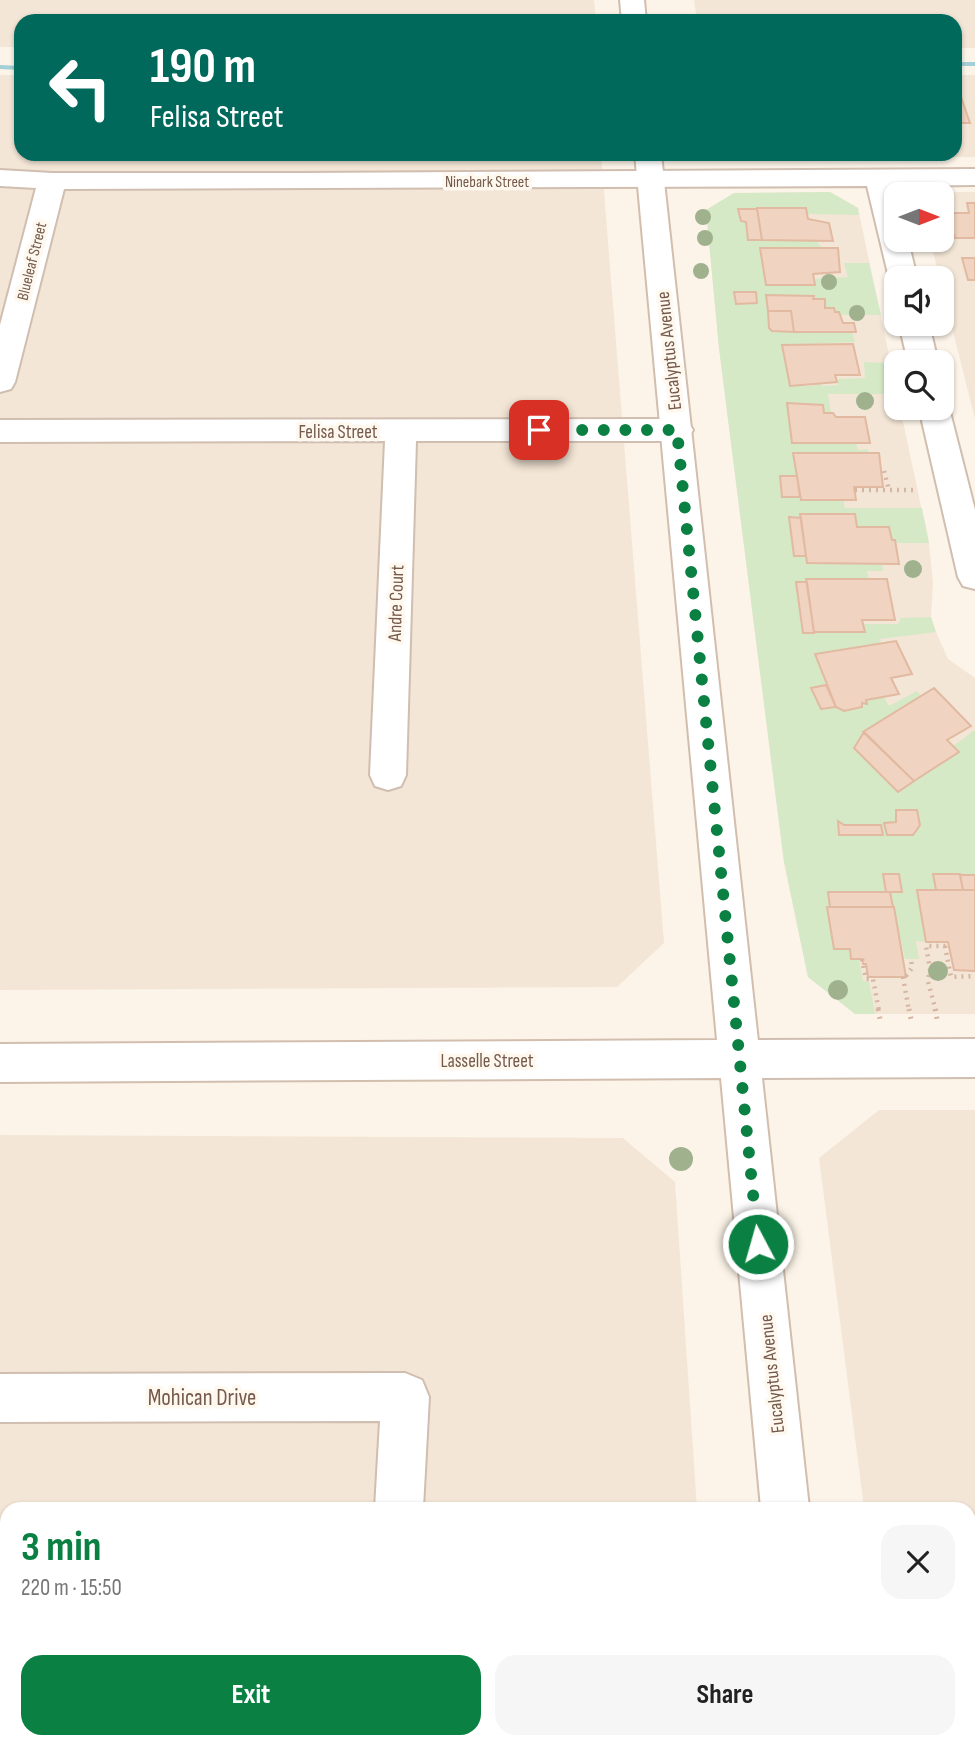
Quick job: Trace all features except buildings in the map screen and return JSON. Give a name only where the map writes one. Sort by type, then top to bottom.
[{"type":"street","name":"Ninebark Street","points":[[0,178],[52,181],[649,166],[879,177],[975,177]]},
{"type":"street","name":"Eucalyptus Avenue","points":[[649,166],[784,1502]]},
{"type":"street","points":[[879,177],[900,266]]},
{"type":"street","name":"Blueleaf Street","points":[[0,382],[52,181]]},
{"type":"street","points":[[937,420],[975,577]]},
{"type":"street","name":"Felisa Street","points":[[0,431],[677,430]]},
{"type":"street","name":"Andre Court","points":[[388,775],[401,431]]},
{"type":"street","name":"Lasselle Street","points":[[0,1063],[975,1058]]},
{"type":"street","name":"Mohican Drive","points":[[0,1398],[405,1397],[399,1502]]},
{"type":"path","points":[[884,471],[889,490]]},
{"type":"path","points":[[855,489],[917,490]]},
{"type":"path","points":[[937,1019],[928,982],[930,969],[926,946],[947,946],[951,976],[975,976]]},
{"type":"path","points":[[911,958],[912,968],[905,976],[911,1019]]},
{"type":"path","points":[[862,959],[866,979],[873,979],[880,1019]]},
{"type":"shaded area","points":[[0,0],[594,0],[595,14],[14,14],[14,47],[0,47]]},
{"type":"shaded area","points":[[694,0],[975,0],[975,48],[962,48],[962,14],[696,14]]},
{"type":"shaded area","points":[[0,75],[14,75],[14,161],[602,161],[664,943],[617,987],[0,990]]},
{"type":"shaded area","points":[[962,75],[975,75],[975,157],[962,157]]},
{"type":"shaded area","points":[[830,192],[858,208],[888,350],[884,350],[884,420],[903,420],[929,543],[933,583],[931,617],[948,659],[975,678],[975,1014],[855,1014],[808,977],[784,862],[719,348],[706,210],[734,193]]},
{"type":"shaded area","points":[[954,192],[975,192],[975,419],[954,335],[954,266],[937,266],[933,252],[954,252]]},
{"type":"shaded area","points":[[879,1110],[975,1110],[975,1502],[863,1502],[819,1158]]},
{"type":"shaded area","points":[[0,1135],[623,1138],[675,1182],[697,1502],[0,1502]]},
{"type":"green space","points":[[830,192],[858,208],[859,215],[807,214],[806,208],[740,209],[741,221],[746,222],[749,240],[817,241],[822,248],[760,248],[766,285],[814,285],[814,279],[848,277],[844,263],[869,263],[881,315],[839,315],[834,308],[825,308],[825,299],[813,299],[813,296],[766,296],[769,328],[772,331],[852,332],[855,342],[782,345],[790,386],[812,386],[818,383],[823,386],[838,385],[838,379],[865,378],[864,362],[884,363],[884,394],[828,394],[831,413],[824,413],[823,405],[787,403],[793,443],[856,443],[858,450],[867,449],[869,453],[794,453],[797,476],[782,496],[800,497],[801,500],[843,500],[845,508],[922,508],[929,543],[895,543],[889,527],[857,527],[855,514],[801,514],[801,518],[789,517],[794,556],[806,556],[808,563],[882,564],[883,571],[867,571],[869,579],[807,582],[804,633],[864,632],[863,624],[898,624],[901,618],[931,617],[936,632],[880,639],[881,643],[815,654],[826,685],[811,689],[821,709],[862,707],[866,700],[884,697],[889,706],[917,691],[921,696],[863,732],[854,747],[898,791],[959,752],[953,746],[975,730],[975,875],[933,874],[936,890],[917,891],[926,942],[916,941],[919,959],[905,959],[890,892],[902,892],[899,874],[883,874],[886,892],[827,907],[834,949],[850,949],[851,959],[859,959],[863,981],[869,982],[875,1014],[855,1014],[808,977],[784,862],[719,348],[706,210],[734,193]],"holes":[[[896,810],[917,811],[920,825],[913,835],[887,835],[885,823],[896,823]]]},
{"type":"waterway","points":[[962,64],[975,64]]},
{"type":"waterway","points":[[0,67],[14,68]]},
{"type":"route","points":[[539,430],[677,430],[758,1244]]}]
